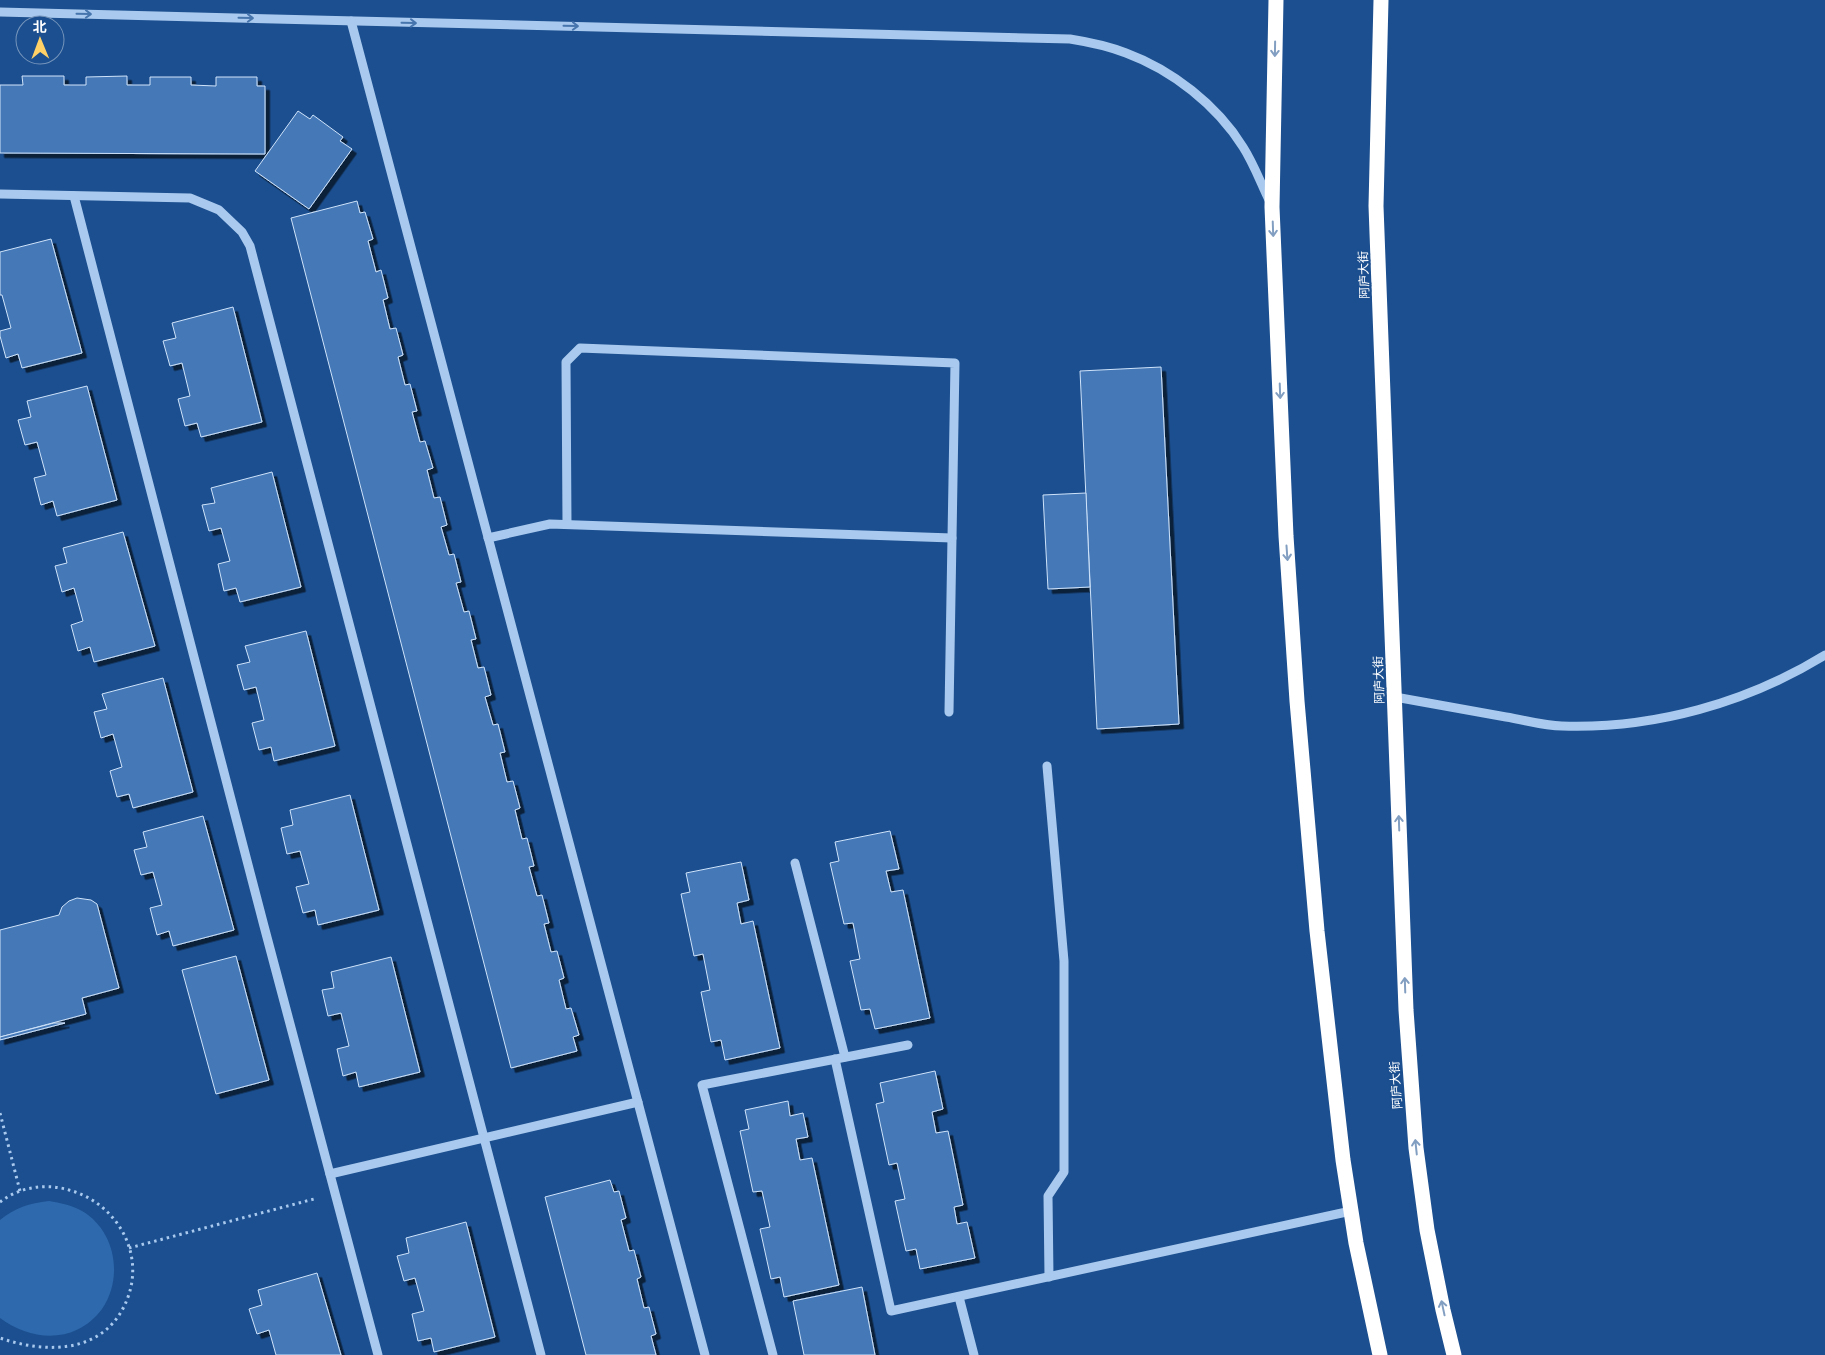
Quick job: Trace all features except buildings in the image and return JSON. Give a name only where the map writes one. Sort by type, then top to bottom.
[{"type":"highway","points":[[1276,0],[1272,207],[1286,536],[1297,701],[1317,931],[1343,1160],[1351,1211],[1380,1355]]},
{"type":"highway","name":"阿庐大街","points":[[1380,0],[1376,206],[1406,1010],[1416,1148],[1427,1230],[1454,1355]]},
{"type":"street","points":[[0,12],[1070,39],[1099,44],[1127,53],[1180,82],[1204,101],[1225,123],[1243,147],[1272,207]]},
{"type":"street","points":[[351,21],[705,1355]]},
{"type":"street","points":[[0,194],[190,198],[219,210],[242,232],[250,246],[541,1355]]},
{"type":"street","points":[[74,196],[378,1355]]},
{"type":"street","points":[[567,524],[566,362],[580,348],[955,363],[949,712]]},
{"type":"street","points":[[488,538],[550,524],[952,538]]},
{"type":"street","points":[[1395,697],[1560,726],[1607,726],[1653,721],[1733,700],[1800,671],[1825,655]]},
{"type":"street","points":[[1047,766],[1064,961],[1064,1172],[1048,1196],[1049,1277]]},
{"type":"street","points":[[795,863],[845,1057]]},
{"type":"street","points":[[773,1355],[702,1085],[908,1045]]},
{"type":"street","points":[[835,1059],[891,1311],[1351,1211]]},
{"type":"street","points":[[330,1174],[638,1102]]},
{"type":"street","points":[[959,1296],[974,1355]]},
{"type":"path","points":[[0,1113],[20,1191]]},
{"type":"path","points":[[0,1202],[20,1191],[41,1187],[61,1188],[81,1193],[98,1203],[113,1217],[124,1234],[129,1248],[133,1273],[129,1296],[119,1316],[103,1334],[84,1347],[68,1351]]},
{"type":"path","points":[[129,1248],[335,1193]]},
{"type":"path","points":[[0,1338],[22,1349]]},
{"type":"shaded area","points":[[49,1201],[74,1207],[93,1219],[109,1242],[113,1255],[114,1269],[113,1283],[102,1309],[80,1329],[67,1334],[53,1336],[26,1332],[0,1318],[0,1220],[11,1212],[23,1207]]}]
